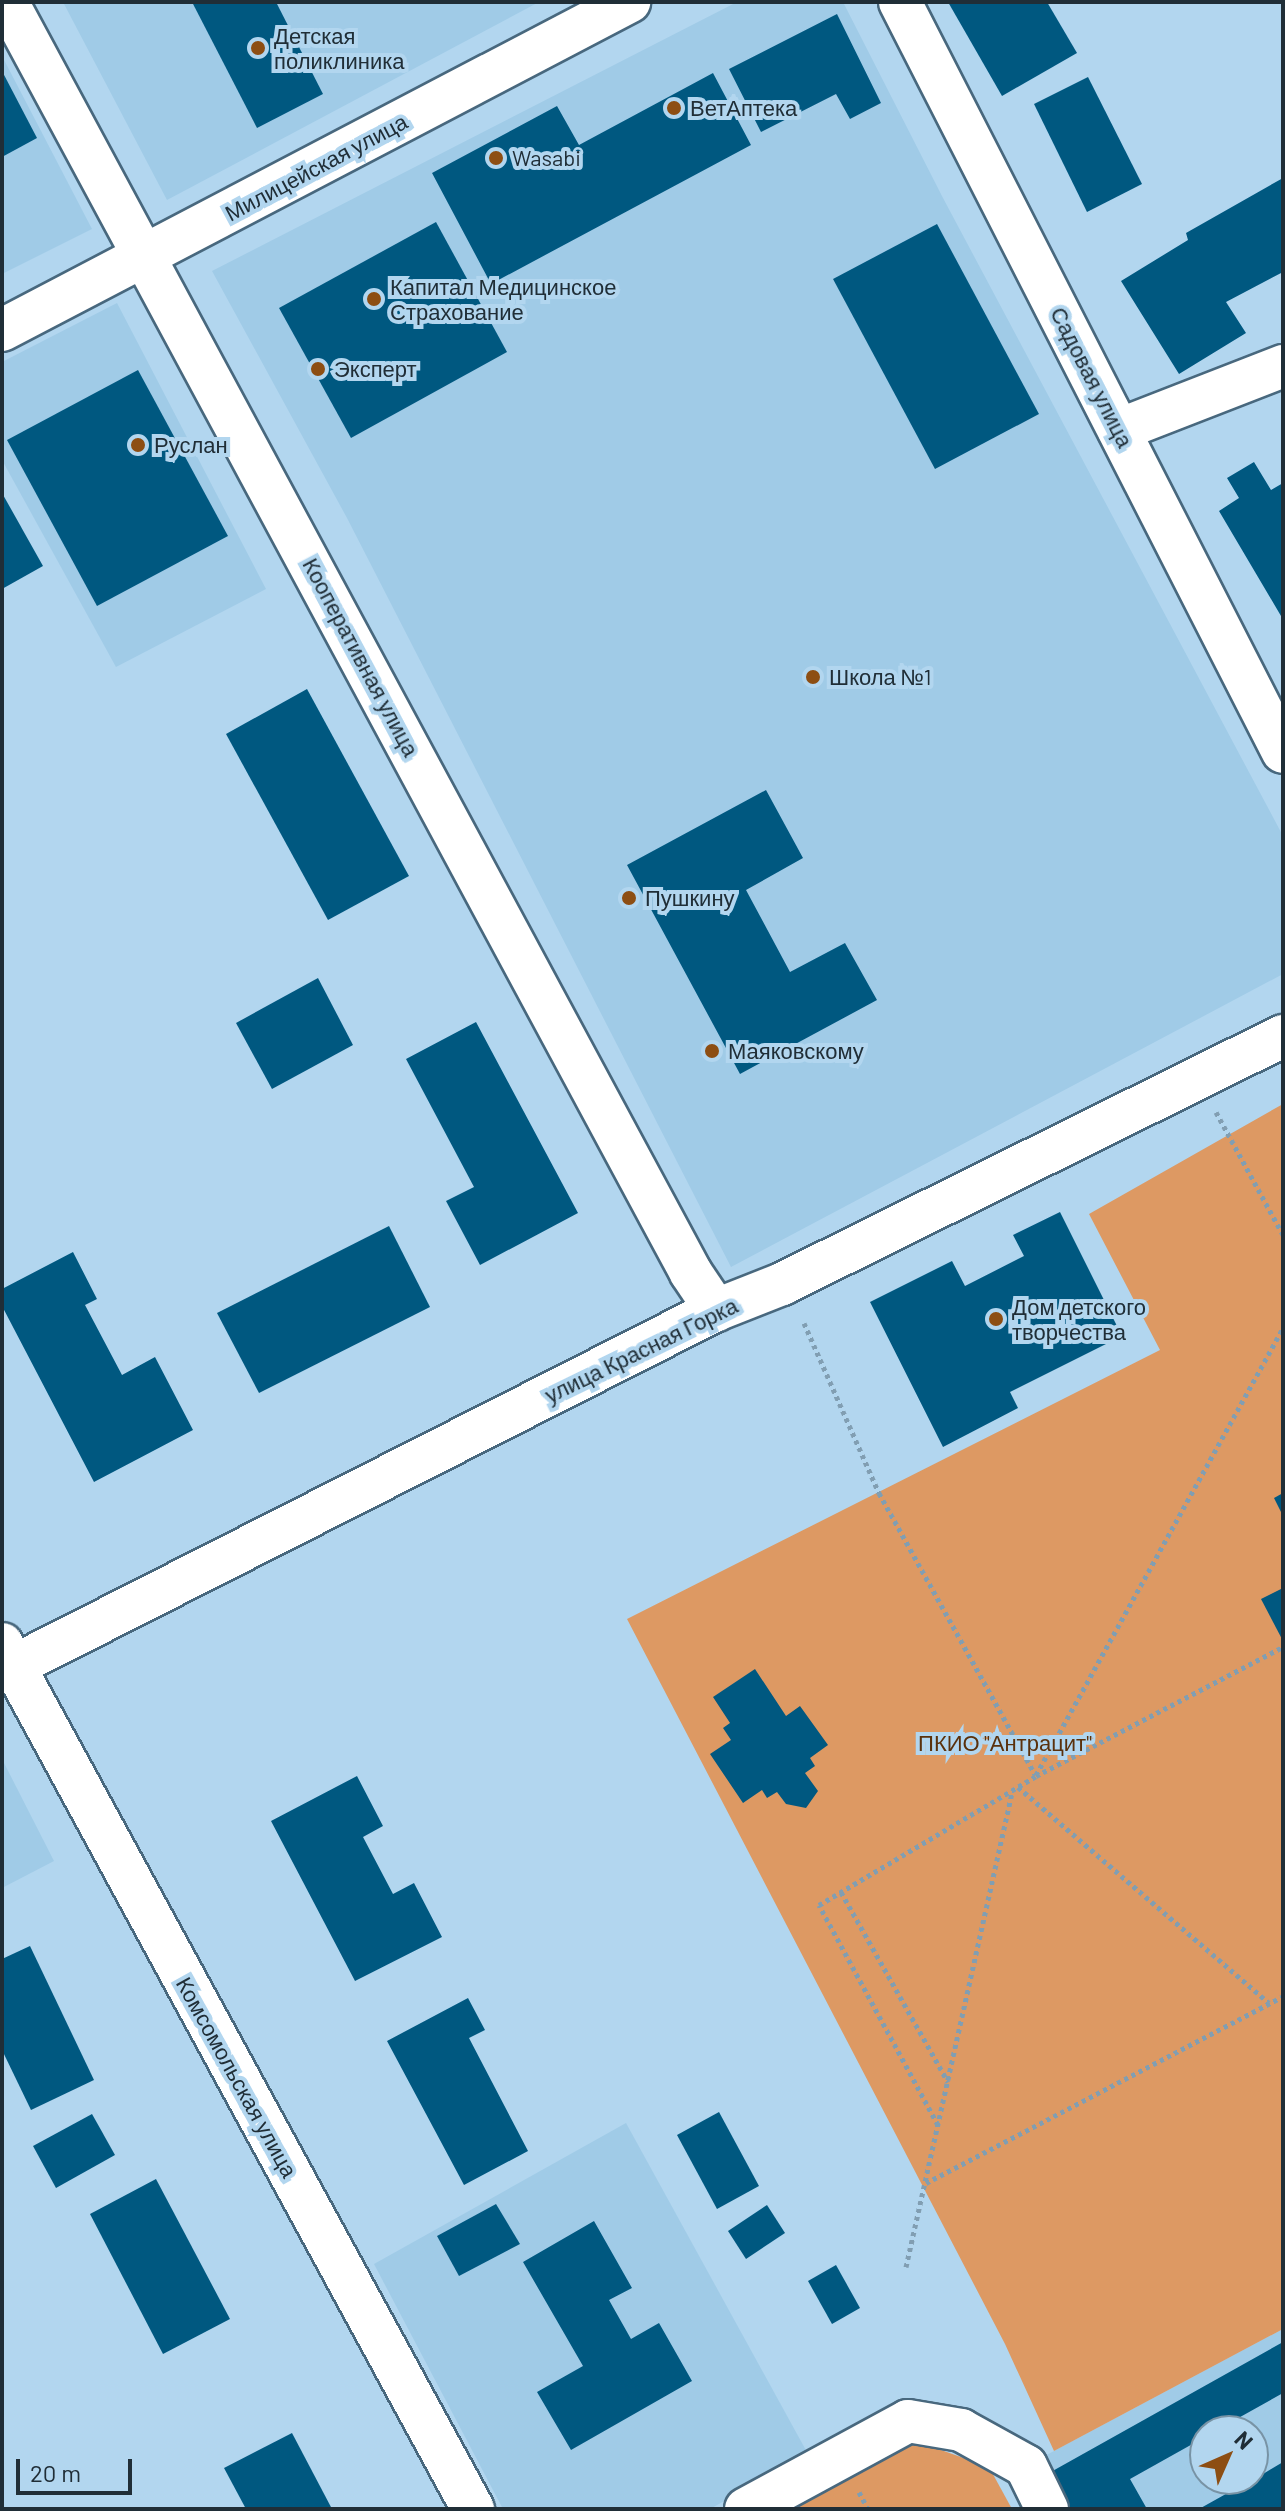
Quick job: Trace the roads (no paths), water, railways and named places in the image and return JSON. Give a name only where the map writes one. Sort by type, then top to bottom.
[{"type":"street","name":"Кооперативная улица","points":[[7,2],[691,1273],[716,1310]]},
{"type":"street","name":"Милицейская улица","points":[[2,330],[629,2]]},
{"type":"street","name":"Садовая улица","points":[[900,2],[1283,752]]},
{"type":"street","points":[[1119,430],[1283,366]]},
{"type":"street","name":"улица Красная Горка","points":[[5,1661],[716,1310],[782,1284],[1283,1036]]},
{"type":"street","name":"Комсомольская улица","points":[[5,1661],[473,2509]]},
{"type":"street","points":[[746,2509],[908,2421],[961,2430],[1026,2466],[1047,2509]]},
{"type":"place","name":"Детская поликлиника","points":[[258,48]]},
{"type":"place","name":"ВетАптека","points":[[674,108]]},
{"type":"place","name":"Wasabi","points":[[496,158]]},
{"type":"place","name":"Капитал Медицинское Страхование","points":[[374,299]]},
{"type":"place","name":"Эксперт","points":[[318,369]]},
{"type":"place","name":"Руслан","points":[[138,445]]},
{"type":"place","name":"Школа №1","points":[[813,677]]},
{"type":"place","name":"Пушкину","points":[[629,898]]},
{"type":"place","name":"Маяковскому","points":[[712,1051]]},
{"type":"place","name":"Дом детского творчества","points":[[996,1319]]},
{"type":"park label","name":"ПКИО \"Антрацит\"","points":[[1005,1743]]}]
